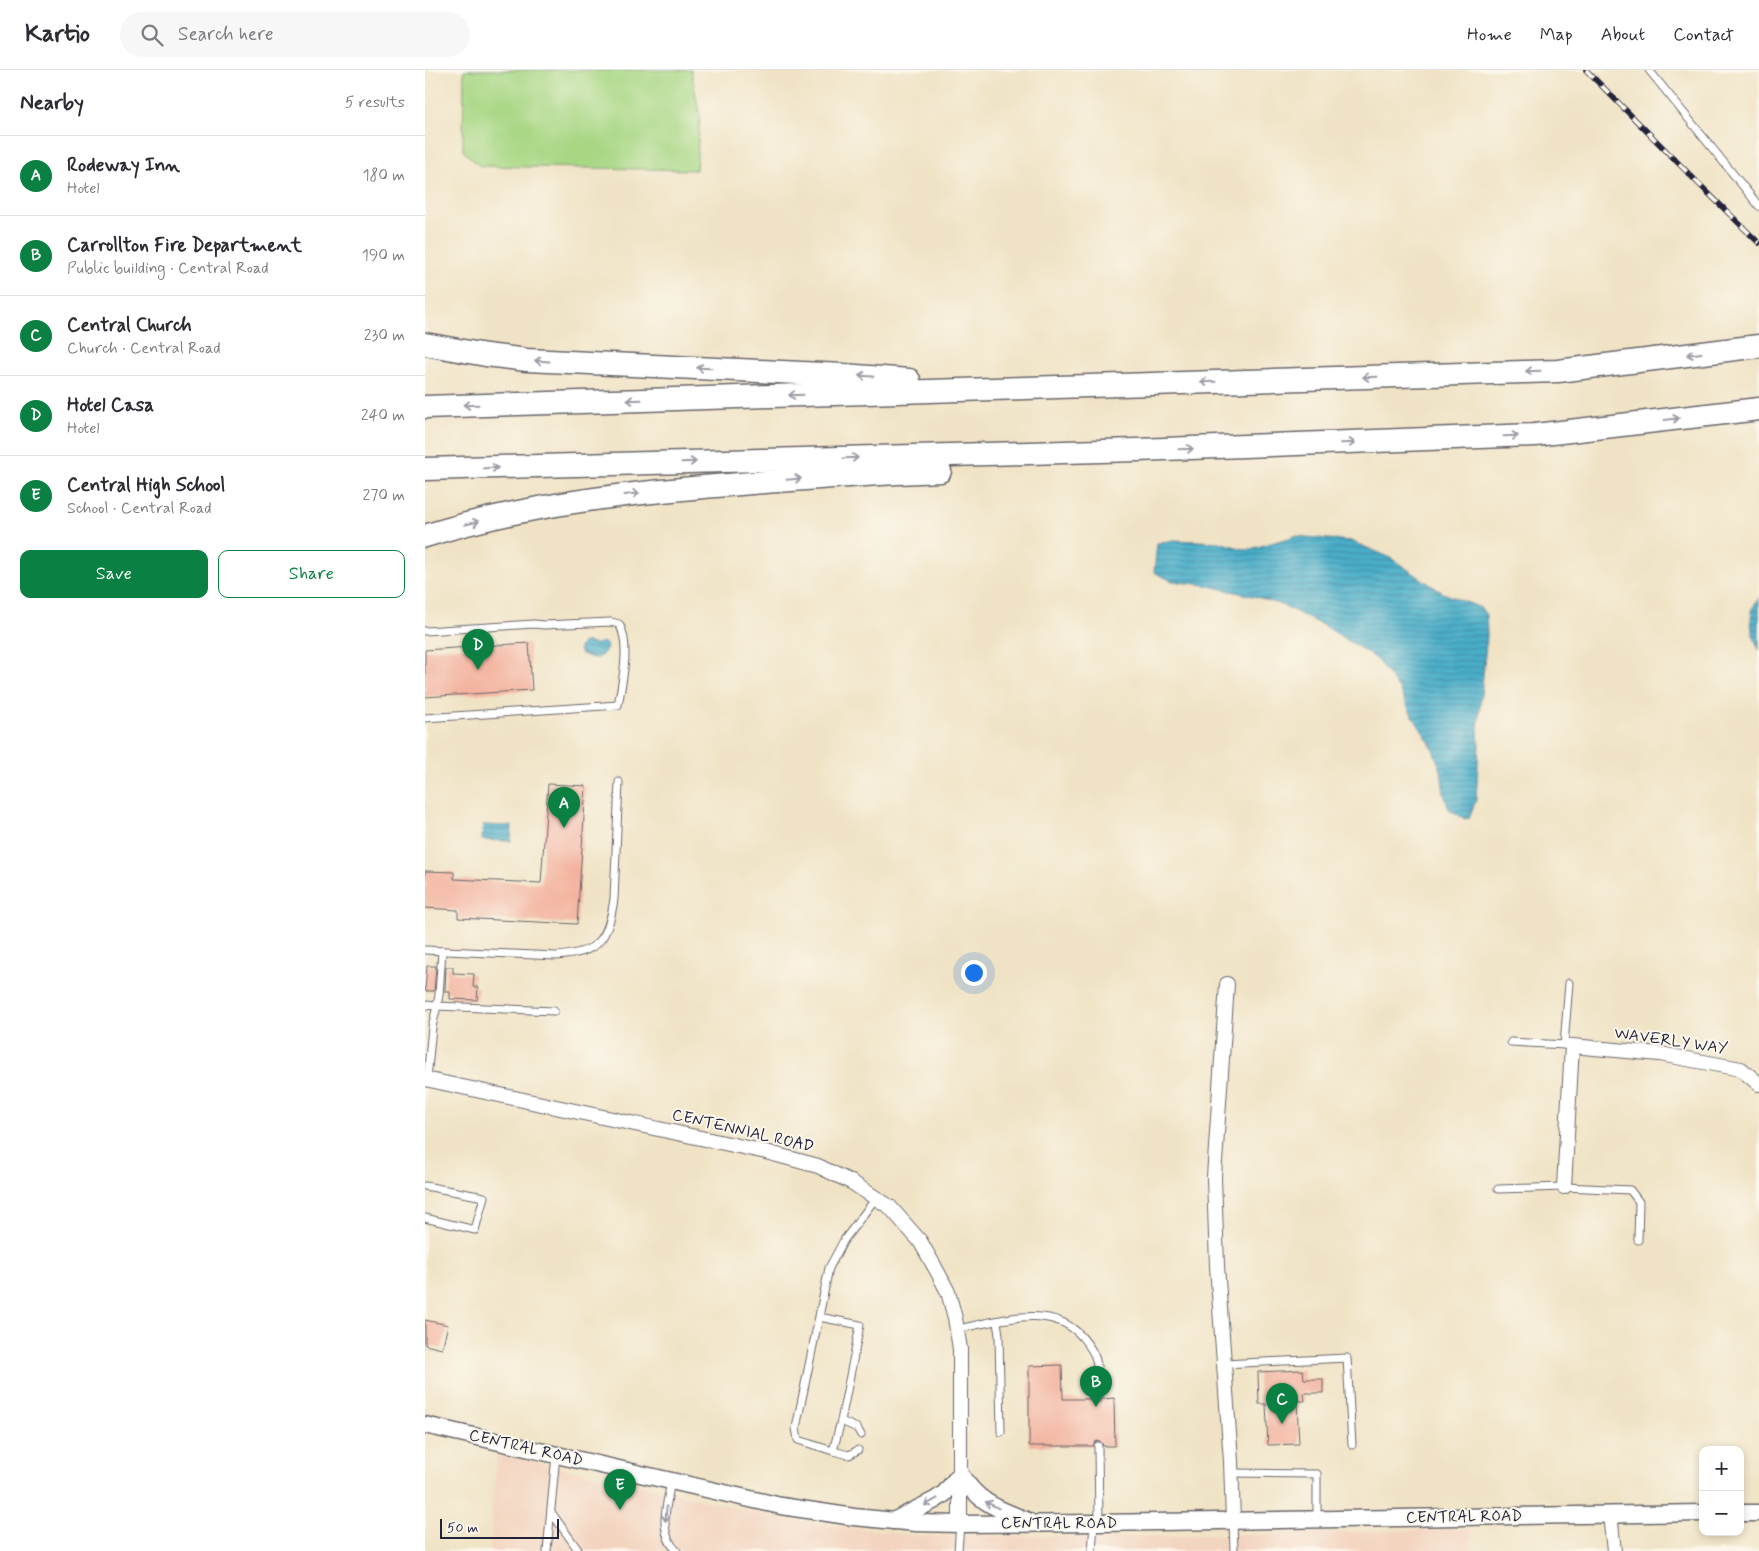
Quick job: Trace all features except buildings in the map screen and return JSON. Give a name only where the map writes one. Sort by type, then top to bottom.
[{"type":"highway","points":[[425,344],[527,360],[872,376],[1002,388]]},
{"type":"highway","points":[[425,407],[1558,371],[1751,347]]},
{"type":"highway","points":[[425,470],[1137,450],[1535,436],[1759,409]]},
{"type":"highway","points":[[425,536],[448,528],[551,504],[653,491],[845,475],[1036,467],[1137,450]]},
{"type":"street","points":[[1227,984],[1214,1177],[1217,1266],[1233,1520]]},
{"type":"street","name":"WAVERLY WAY","points":[[1568,1046],[1660,1054],[1741,1069],[1759,1084]]},
{"type":"street","points":[[1564,1187],[1568,1046]]},
{"type":"street","name":"CENTENNIAL ROAD","points":[[426,1079],[766,1152],[818,1166],[851,1182],[890,1207],[920,1241],[948,1292],[957,1329],[960,1349],[960,1524]]},
{"type":"street","name":"CENTRAL ROAD","points":[[425,1425],[781,1506],[854,1517],[893,1520],[960,1524],[1034,1524],[1699,1513]]},
{"type":"street","points":[[893,1520],[944,1494],[960,1474],[970,1489],[988,1504],[1034,1524]]},
{"type":"street","points":[[1744,1513],[1759,1513]]},
{"type":"street","points":[[1611,1514],[1614,1551]]},
{"type":"lane","points":[[1649,70],[1759,206]]},
{"type":"lane","points":[[425,631],[535,624],[611,622],[619,624],[622,629],[625,668],[618,705],[425,718]]},
{"type":"lane","points":[[425,950],[556,956],[570,955],[597,945],[605,934],[611,918],[614,899],[619,782]]},
{"type":"lane","points":[[426,1079],[432,1027],[439,995],[442,951]]},
{"type":"lane","points":[[1511,1042],[1568,1046],[1569,983]]},
{"type":"lane","points":[[425,1005],[554,1011]]},
{"type":"lane","points":[[425,1186],[484,1198],[475,1230],[425,1219]]},
{"type":"lane","points":[[1498,1189],[1564,1187],[1630,1190],[1639,1202],[1639,1240]]},
{"type":"lane","points":[[858,1450],[849,1455],[798,1440],[796,1428],[829,1268],[844,1240],[876,1198]]},
{"type":"lane","points":[[957,1329],[1017,1318],[1042,1316],[1058,1320],[1075,1329],[1088,1344],[1096,1359],[1097,1399]]},
{"type":"lane","points":[[819,1317],[860,1325],[841,1421],[833,1451]]},
{"type":"lane","points":[[997,1322],[999,1335],[1001,1432]]},
{"type":"lane","points":[[1224,1364],[1347,1358],[1352,1445]]},
{"type":"lane","points":[[841,1421],[857,1428],[861,1435]]},
{"type":"lane","points":[[1092,1551],[1096,1523],[1098,1446]]},
{"type":"lane","points":[[547,1551],[556,1455]]},
{"type":"lane","points":[[1231,1473],[1317,1474],[1317,1520]]},
{"type":"lane","points":[[671,1481],[665,1512],[665,1529],[670,1545],[677,1551]]},
{"type":"lane","points":[[551,1512],[579,1551]]},
{"type":"lane","points":[[1233,1520],[1234,1551]]},
{"type":"lane","points":[[958,1551],[960,1524]]},
{"type":"shaded area","points":[[497,1453],[790,1520],[923,1536],[1147,1537],[1472,1529],[1470,1551],[489,1551]]},
{"type":"green space","points":[[464,70],[691,70],[700,117],[696,170],[480,166],[463,151]]},
{"type":"water","points":[[1295,536],[1351,541],[1389,557],[1443,593],[1481,608],[1486,615],[1487,634],[1478,727],[1479,746],[1476,800],[1469,818],[1465,819],[1448,807],[1444,794],[1441,770],[1431,745],[1412,715],[1399,689],[1377,660],[1328,628],[1284,606],[1257,597],[1205,585],[1172,581],[1154,572],[1157,543],[1174,540],[1219,542],[1247,550]]},
{"type":"water","points":[[1759,598],[1759,650],[1752,630],[1751,617],[1752,610]]},
{"type":"water","points":[[584,642],[604,643],[607,649],[599,658],[592,658],[580,653],[579,647]]},
{"type":"water","points":[[483,825],[512,826],[511,841],[482,840]]},
{"type":"railway","points":[[1586,70],[1759,243]]},
{"type":"place","name":"Hotel Casa","points":[[478,670]]},
{"type":"place","name":"Rodeway Inn","points":[[564,828]]},
{"type":"place","name":"Carrollton Fire Department","points":[[1096,1407]]},
{"type":"place","name":"Central Church","points":[[1282,1424]]},
{"type":"place","name":"Central High School","points":[[620,1510]]}]
